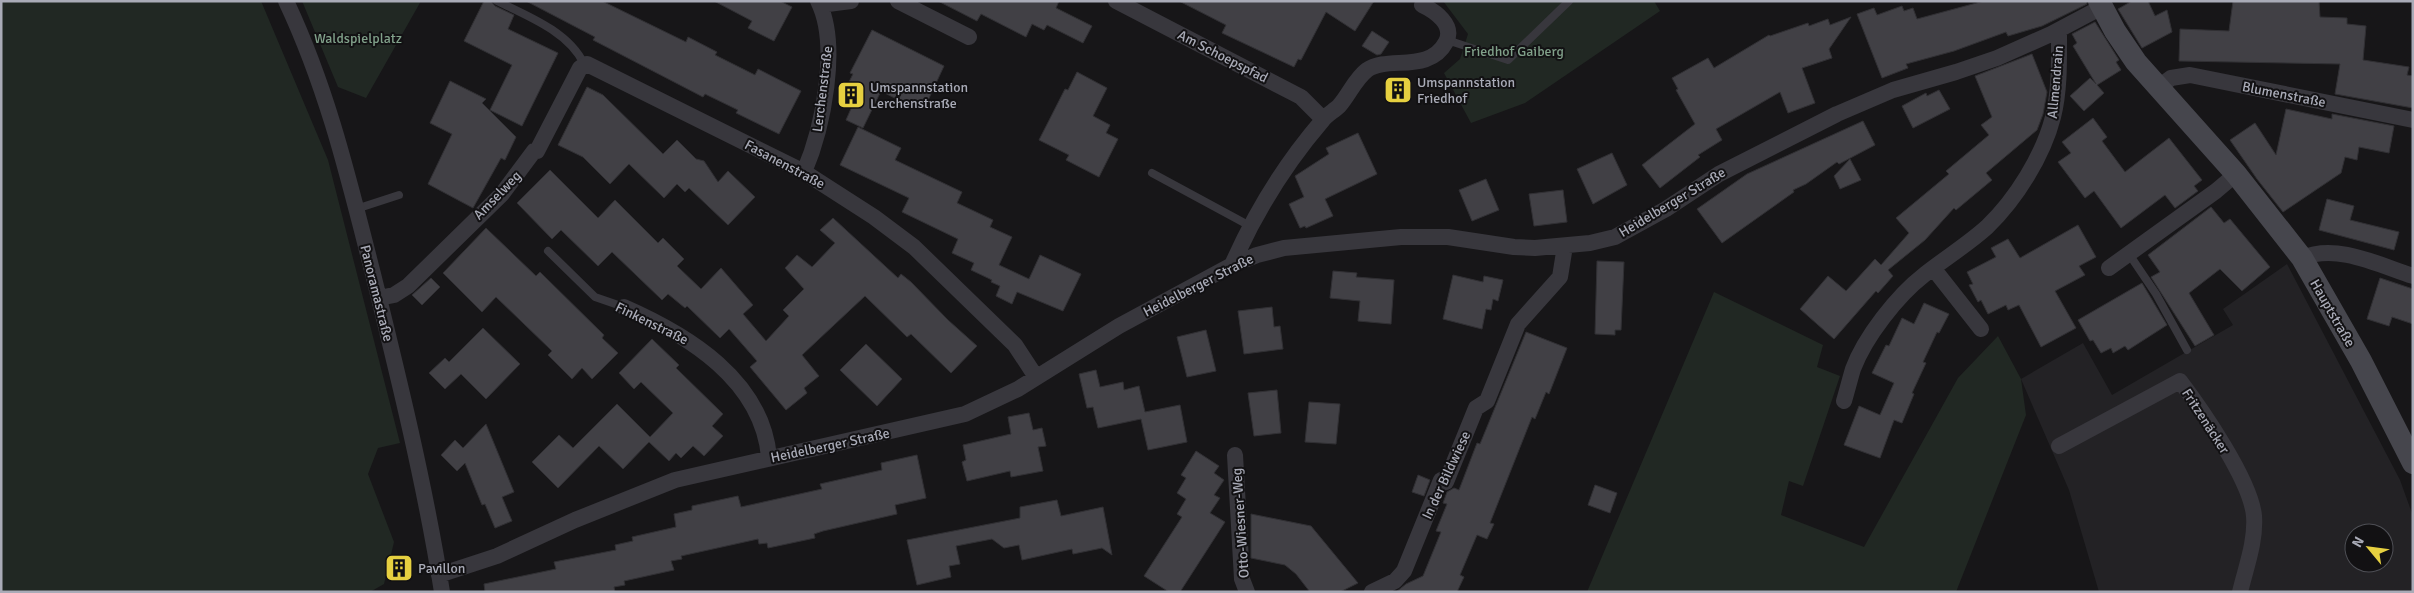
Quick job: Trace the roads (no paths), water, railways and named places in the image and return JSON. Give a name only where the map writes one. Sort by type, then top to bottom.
[{"type":"main road","name":"Hauptstraße","points":[[2100,4],[2136,62],[2236,174],[2302,258],[2361,360],[2413,463]]},
{"type":"street","name":"Panoramastraße","points":[[286,1],[314,64],[330,110],[379,298],[425,501],[442,592]]},
{"type":"street","name":"Lerchenstraße","points":[[804,172],[817,132],[829,53],[825,21],[819,3],[851,1]]},
{"type":"street","points":[[898,1],[969,37]]},
{"type":"street","name":"Am Schoepspfad","points":[[1116,1],[1302,97],[1323,119]]},
{"type":"street","points":[[1232,265],[1250,226],[1275,185],[1323,119],[1338,106],[1363,74],[1370,68],[1422,60],[1436,53],[1447,40],[1448,29],[1442,19],[1420,2]]},
{"type":"street","name":"Heidelberger Straße","points":[[439,575],[497,556],[575,520],[655,487],[698,474],[769,457],[965,414],[1004,397],[1119,326],[1232,265],[1284,248],[1401,237],[1448,237],[1525,248],[1565,246],[1602,240],[1627,232],[1733,166],[1861,103],[1910,84],[1977,65],[2059,30],[2100,4]]},
{"type":"street","name":"Allmendrain","points":[[1844,401],[1853,369],[1872,334],[1910,289],[1933,268],[1988,225],[2016,191],[2035,160],[2051,124],[2055,109],[2059,30]]},
{"type":"street","name":"Fasanenstraße","points":[[584,64],[804,172],[874,217],[914,247],[1015,345],[1036,377]]},
{"type":"street","name":"Amselweg","points":[[379,298],[394,295],[408,286],[502,194],[534,151],[537,151],[574,77],[584,64]]},
{"type":"street","name":"Blumenstraße","points":[[2159,87],[2176,76],[2190,74],[2413,120]]},
{"type":"street","points":[[2109,268],[2216,191],[2236,174]]},
{"type":"street","name":"In der Bildwiese","points":[[1372,592],[1400,577],[1406,567],[1441,480],[1446,482],[1476,408],[1487,401],[1518,324],[1560,277],[1565,246]]},
{"type":"street","points":[[2302,258],[2310,254],[2335,253],[2413,276]]},
{"type":"street","points":[[1933,268],[1981,329]]},
{"type":"street","name":"Finkenstraße","points":[[624,307],[696,344],[728,373],[757,415],[765,433],[769,457]]},
{"type":"street","name":"Fritzenäcker","points":[[2059,446],[2180,381],[2242,477],[2251,498],[2254,517],[2253,540],[2240,592]]},
{"type":"street","name":"Otto-Wiesner-Weg","points":[[1235,454],[1242,579],[1247,592]]},
{"type":"lane","name":"Fasanenstraße","points":[[497,1],[536,20],[576,50],[584,64]]},
{"type":"lane","points":[[1447,40],[1508,60],[1570,1]]},
{"type":"lane","points":[[1152,173],[1250,226]]},
{"type":"lane","points":[[356,209],[399,195]]},
{"type":"lane","name":"Finkenstraße","points":[[548,251],[595,297],[624,307]]},
{"type":"lane","points":[[2129,254],[2156,294],[2188,350]]},
{"type":"place","name":"Umspannstation Friedhof","points":[[1398,90]]},
{"type":"place","name":"Umspannstation Lerchenstraße","points":[[851,95]]},
{"type":"place","name":"Pavillon","points":[[399,568]]},
{"type":"park label","name":"Waldspielplatz","points":[[358,38]]},
{"type":"park label","name":"Friedhof Gaiberg","points":[[1514,51]]}]
